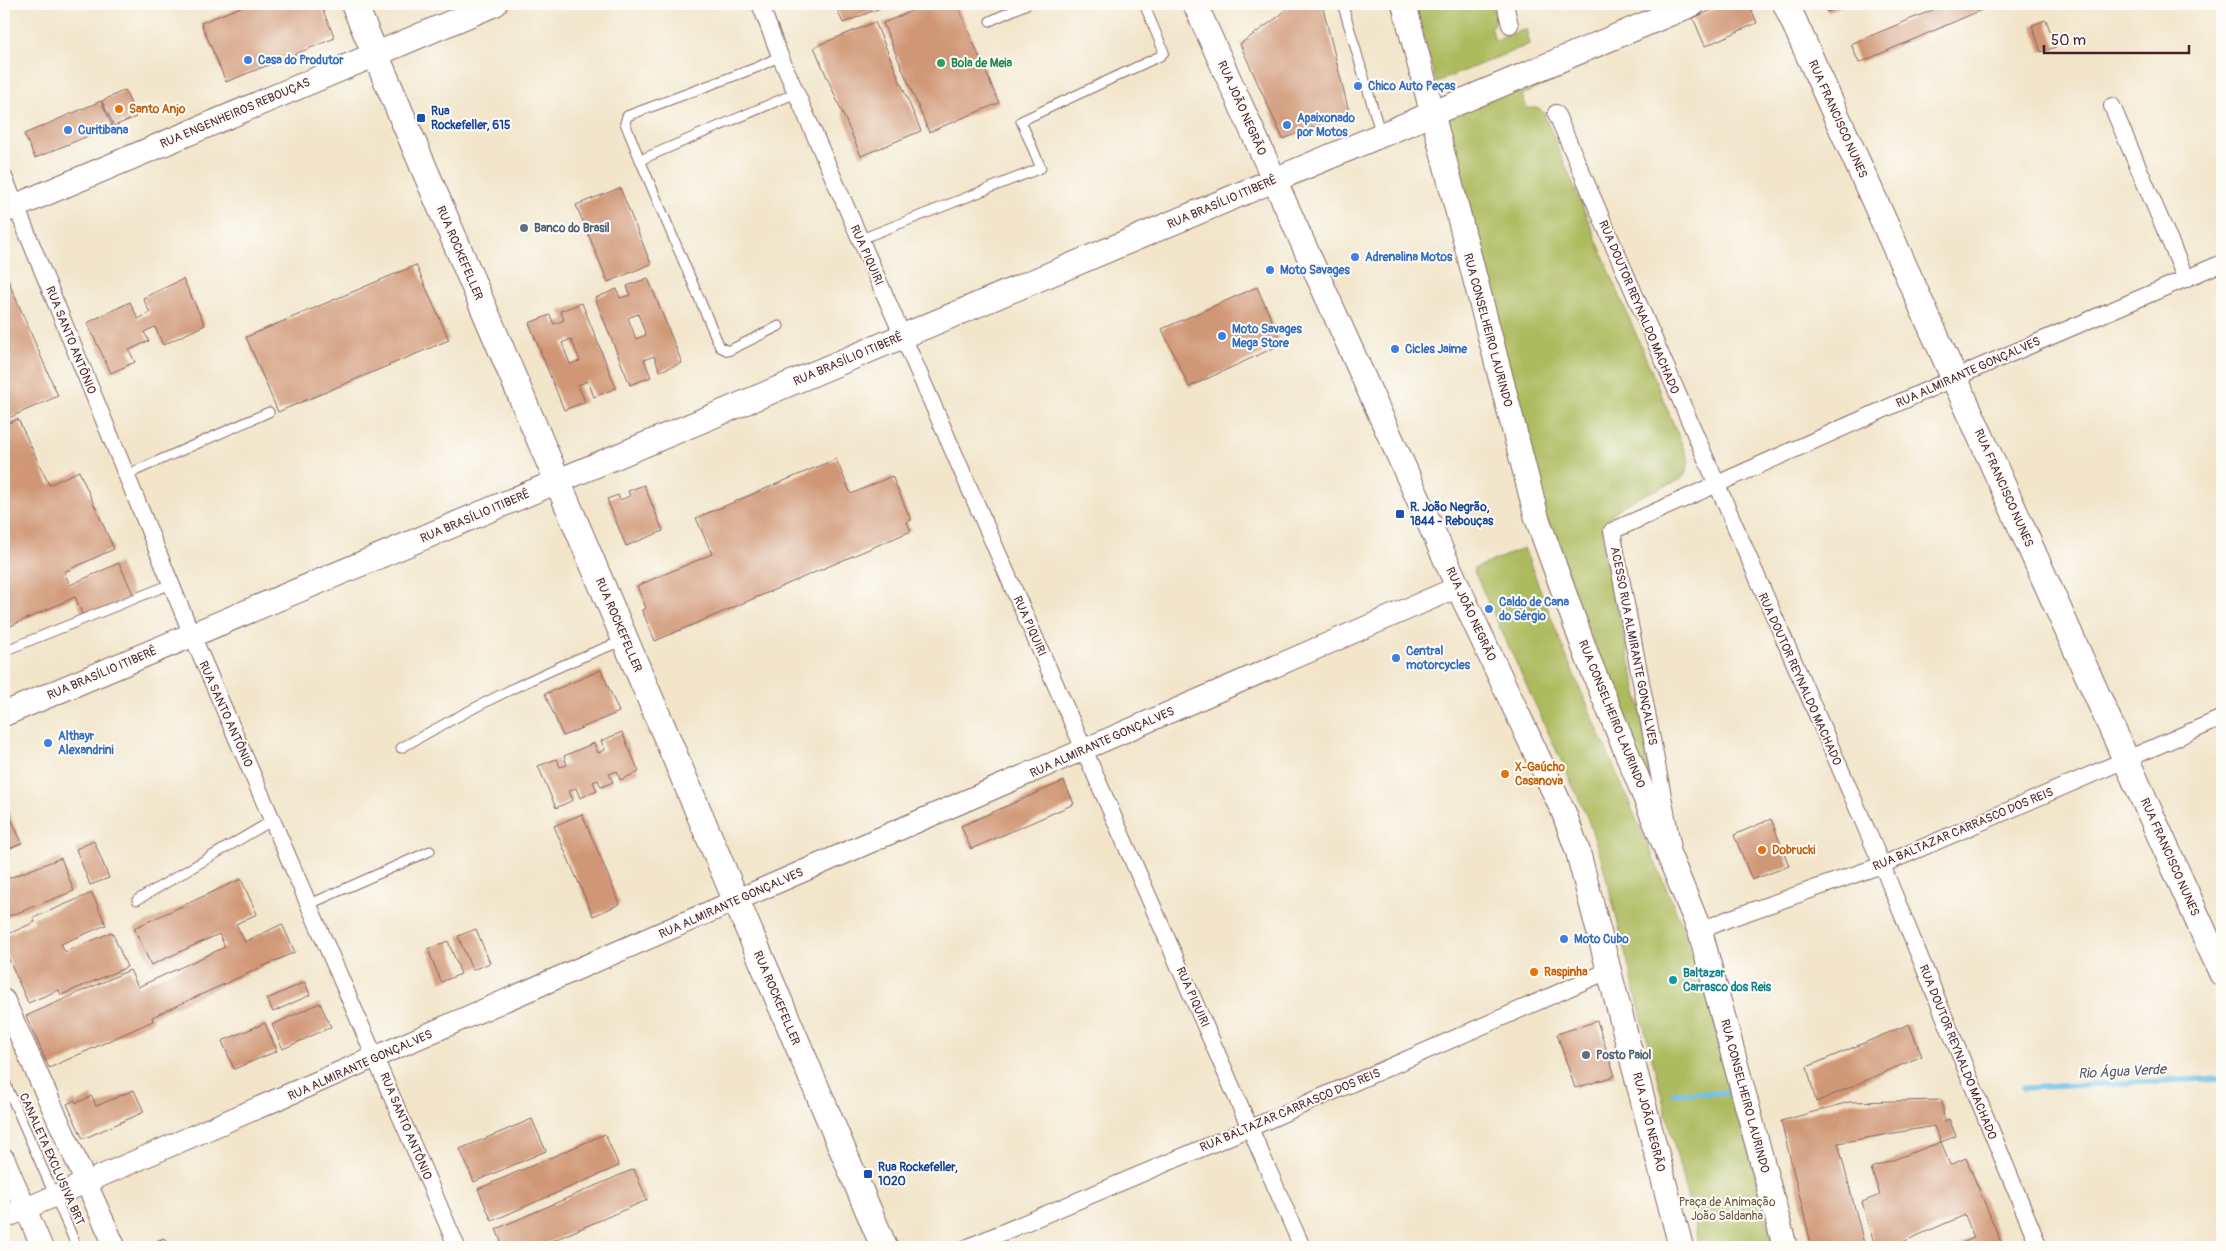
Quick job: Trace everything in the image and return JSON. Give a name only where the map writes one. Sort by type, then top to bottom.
[{"type":"main road","name":"RUA ROCKEFELLER","points":[[354,4],[884,1247]]},
{"type":"main road","name":"RUA ENGENHEIROS REBOUÇAS","points":[[10,209],[495,4]]},
{"type":"main road","name":"RUA JOÃO NEGRÃO","points":[[1195,4],[1458,587],[1564,813],[1578,852],[1610,970],[1681,1247]]},
{"type":"main road","name":"RUA CONSELHEIRO LAURINDO","points":[[1404,4],[1537,518],[1586,656],[1678,872],[1700,931],[1786,1247]]},
{"type":"main road","name":"RUA BRASÍLIO ITIBERÊ","points":[[4,714],[1693,4]]},
{"type":"main road","name":"RUA FRANCISCO NUNES","points":[[1786,4],[2222,973]]},
{"type":"street","name":"RUA PIQUIRI","points":[[760,4],[796,93],[1302,1247]]},
{"type":"street","points":[[1505,4],[1510,25]]},
{"type":"street","points":[[2112,106],[2186,279]]},
{"type":"street","name":"RUA DOUTOR REYNALDO MACHADO","points":[[1556,114],[1882,865],[2038,1247]]},
{"type":"street","name":"RUA SANTO ANTÔNIO","points":[[4,177],[10,209],[126,474],[192,635],[457,1247]]},
{"type":"street","name":"RUA ALMIRANTE GONÇALVES","points":[[1715,484],[1954,378],[2222,263]]},
{"type":"street","name":"ACESSO RUA ALMIRANTE GONÇALVES","points":[[1678,872],[1612,532],[1715,484]]},
{"type":"street","name":"RUA ALMIRANTE GONÇALVES","points":[[4,1218],[87,1184],[1458,587]]},
{"type":"street","name":"RUA BALTAZAR CARRASCO DOS REIS","points":[[1700,931],[1728,919],[1882,865],[2222,718]]},
{"type":"street","name":"RUA BALTAZAR CARRASCO DOS REIS","points":[[968,1247],[1250,1128],[1610,970]]},
{"type":"street","points":[[4,1000],[115,1247]]},
{"type":"street","points":[[4,1159],[42,1247]]},
{"type":"lane","points":[[990,21],[1027,4]]},
{"type":"lane","points":[[860,239],[1041,168],[1021,121],[1160,56],[1164,52],[1144,4]]},
{"type":"lane","points":[[1343,6],[1381,135]]},
{"type":"lane","points":[[780,56],[758,67],[628,116],[624,123],[720,347],[728,351],[780,326]]},
{"type":"lane","points":[[640,160],[796,93]]},
{"type":"lane","points":[[126,474],[269,412]]},
{"type":"lane","points":[[4,652],[171,584]]},
{"type":"lane","points":[[401,748],[475,706],[595,651],[625,640]]},
{"type":"lane","points":[[137,900],[273,820]]},
{"type":"lane","points":[[310,904],[430,851]]},
{"type":"lane","name":"CANALETA EXCLUSIVA BRT","points":[[4,1080],[77,1247]]},
{"type":"green space","points":[[1415,4],[1497,4],[1499,18],[1491,27],[1495,40],[1526,29],[1530,44],[1437,82]]},
{"type":"green space","points":[[1549,69],[1553,81],[1522,95],[1527,108],[1539,108],[1543,112],[1689,461],[1685,475],[1680,480],[1629,502],[1612,514],[1607,521],[1604,534],[1603,548],[1641,709],[1652,774],[1650,778],[1646,777],[1543,514],[1447,128],[1448,119]]},
{"type":"green space","name":"Praça de Animação João Saldanha","points":[[1524,548],[1569,663],[1681,922],[1721,1043],[1774,1247],[1700,1247],[1602,861],[1587,817],[1473,569]]},
{"type":"building","name":"Casa do Produtor","points":[[248,4],[320,4],[335,38],[226,82],[201,23]]},
{"type":"building","points":[[835,4],[890,4],[843,23]]},
{"type":"building","name":"Bola de Meia","points":[[928,4],[957,4],[999,103],[929,132],[883,23]]},
{"type":"building","points":[[1292,4],[1322,4],[1349,112],[1283,139],[1240,44],[1278,17]]},
{"type":"building","points":[[1727,4],[1749,4],[1757,23],[1705,46],[1693,18]]},
{"type":"building","points":[[1824,4],[1846,4],[1827,12]]},
{"type":"building","points":[[1947,4],[1984,4],[1986,8],[1859,63],[1851,44]]},
{"type":"building","points":[[2046,20],[2056,47],[2041,52],[2032,25]]},
{"type":"building","points":[[875,22],[921,131],[861,156],[814,47]]},
{"type":"building","name":"Santo Anjo","points":[[125,90],[136,117],[114,126],[102,101]]},
{"type":"building","name":"Curitibana","points":[[101,101],[112,126],[35,158],[24,134]]},
{"type":"building","points":[[620,188],[651,264],[608,282],[576,205]]},
{"type":"building","points":[[416,265],[449,340],[278,412],[246,337]]},
{"type":"building","points":[[4,271],[58,396],[4,420]]},
{"type":"building","points":[[648,278],[682,363],[660,371],[654,356],[644,360],[651,377],[630,385],[595,298],[617,289],[620,298],[630,295],[627,286]],"holes":[[[638,314],[646,335],[636,339],[628,318]]]},
{"type":"building","points":[[183,279],[205,325],[163,345],[155,327],[144,332],[149,341],[129,350],[135,362],[111,373],[87,323],[130,302],[138,319],[150,313],[143,298]]},
{"type":"building","name":"Moto Savages Mega Store","points":[[1257,287],[1282,344],[1189,387],[1162,329]]},
{"type":"building","points":[[582,303],[616,388],[594,397],[588,381],[578,385],[585,402],[564,410],[529,323],[550,315],[554,324],[564,320],[560,311]],"holes":[[[571,339],[580,361],[570,364],[562,343]]]},
{"type":"building","points":[[18,419],[49,485],[79,471],[114,549],[64,572],[70,585],[119,563],[134,596],[84,618],[75,597],[4,629],[4,565],[6,564],[4,560],[4,425]]},
{"type":"building","points":[[836,459],[851,494],[892,476],[911,520],[907,522],[911,531],[655,641],[642,610],[646,608],[637,586],[712,554],[696,518]]},
{"type":"building","points":[[644,485],[663,531],[626,546],[607,499],[618,495],[620,500],[630,496],[628,491]]},
{"type":"building","points":[[601,670],[619,712],[563,736],[545,694]]},
{"type":"building","points":[[622,732],[639,772],[620,780],[617,771],[609,774],[613,782],[601,787],[598,780],[593,782],[597,791],[580,798],[576,788],[569,791],[573,800],[556,808],[538,766],[557,759],[560,767],[567,765],[564,756],[594,743],[598,753],[605,750],[601,741]]},
{"type":"building","points":[[1064,781],[1074,804],[971,849],[961,826]]},
{"type":"building","points":[[7,809],[22,843],[4,851],[4,810]]},
{"type":"building","points":[[582,814],[620,904],[593,916],[554,826]]},
{"type":"building","name":"Dobrucki","points":[[1771,819],[1789,866],[1752,880],[1734,835]]},
{"type":"building","points":[[94,841],[109,878],[90,885],[76,849]]},
{"type":"building","points":[[61,858],[74,891],[4,918],[4,880]]},
{"type":"building","points":[[241,879],[257,914],[236,924],[245,942],[282,924],[295,952],[152,1017],[153,1021],[49,1068],[26,1016],[130,970],[138,987],[225,947],[219,934],[151,965],[134,928]]},
{"type":"building","points":[[92,893],[106,925],[61,944],[65,952],[112,932],[127,967],[61,995],[59,990],[28,1003],[4,948],[4,936],[35,922],[33,918]]},
{"type":"building","points":[[476,929],[490,963],[472,970],[458,936]]},
{"type":"building","points":[[448,941],[461,974],[441,982],[428,949]]},
{"type":"building","points":[[305,982],[310,995],[273,1012],[267,999]]},
{"type":"building","points":[[320,1003],[331,1027],[283,1049],[272,1025]]},
{"type":"building","name":"Posto Paiol","points":[[1597,1021],[1615,1076],[1575,1088],[1557,1034]]},
{"type":"building","points":[[265,1023],[277,1051],[234,1069],[222,1041]]},
{"type":"building","points":[[1909,1024],[1922,1056],[1816,1102],[1807,1067]]},
{"type":"building","points":[[134,1090],[144,1112],[83,1139],[67,1104],[75,1100],[76,1103],[92,1096],[96,1106]]},
{"type":"building","points":[[1942,1100],[1944,1121],[1949,1119],[1956,1136],[1941,1142],[1934,1126],[1838,1143],[1865,1247],[1812,1247],[1781,1121],[1849,1102]]},
{"type":"building","points":[[532,1119],[546,1151],[474,1182],[460,1149]]},
{"type":"building","points":[[605,1134],[619,1166],[492,1221],[478,1189]]},
{"type":"building","points":[[1941,1142],[1950,1165],[1966,1158],[2003,1247],[1952,1247],[1974,1238],[1965,1215],[1891,1247],[1875,1247],[1862,1202],[1880,1195],[1871,1168]]},
{"type":"building","points":[[634,1169],[647,1200],[538,1247],[503,1247],[496,1229]]},
{"type":"building","points":[[164,1238],[169,1247],[142,1247]]},
{"type":"waterway","name":"Rio Água Verde","points":[[2023,1088],[2222,1078]]},
{"type":"waterway","name":"Rio Água Verde","points":[[1673,1093],[1726,1093]]},
{"type":"place","name":"Casa do Produtor","points":[[248,60]]},
{"type":"place","name":"Bola de Meia","points":[[941,63]]},
{"type":"place","name":"Chico Auto Peças","points":[[1358,86]]},
{"type":"place","name":"Santo Anjo","points":[[119,109]]},
{"type":"place","name":"Rua Rockefeller, 615","points":[[421,118]]},
{"type":"place","name":"Apaixonado por Motos","points":[[1287,125]]},
{"type":"place","name":"Curitibana","points":[[68,130]]},
{"type":"place","name":"Banco do Brasil","points":[[524,228]]},
{"type":"place","name":"Adrenalina Motos","points":[[1355,257]]},
{"type":"place","name":"Moto Savages","points":[[1270,270]]},
{"type":"place","name":"Moto Savages Mega Store","points":[[1222,336]]},
{"type":"place","name":"Cicles Jaime","points":[[1395,349]]},
{"type":"place","name":"R. João Negrão, 1844 - Rebouças","points":[[1400,514]]},
{"type":"place","name":"Caldo de Cana do Sérgio","points":[[1489,609]]},
{"type":"place","name":"Central motorcycles","points":[[1396,658]]},
{"type":"place","name":"Althayr Alexandrini","points":[[48,743]]},
{"type":"place","name":"X-Gaúcho Casanova","points":[[1505,774]]},
{"type":"place","name":"Dobrucki","points":[[1762,850]]},
{"type":"place","name":"Moto Cubo","points":[[1564,939]]},
{"type":"place","name":"Raspinha","points":[[1534,972]]},
{"type":"place","name":"Baltazar Carrasco dos Reis","points":[[1673,980]]},
{"type":"place","name":"Posto Paiol","points":[[1586,1055]]},
{"type":"place","name":"Rua Rockefeller, 1020","points":[[868,1174]]}]
